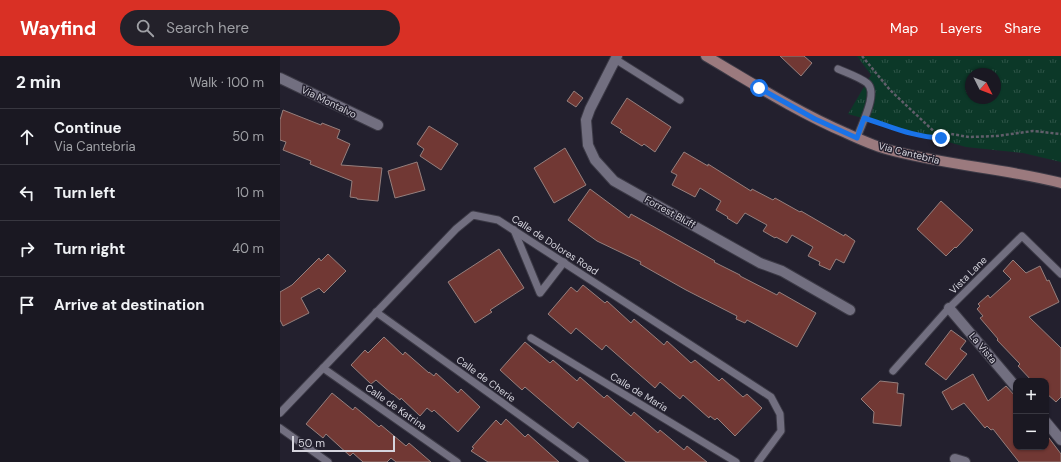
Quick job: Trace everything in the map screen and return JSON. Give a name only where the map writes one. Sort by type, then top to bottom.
[{"type":"main road","name":"Via Cantebria","points":[[706,56],[815,119],[884,149],[945,162],[1061,183]]},
{"type":"street","name":"Forrest Bluff","points":[[616,57],[586,120],[588,145],[595,160],[614,180],[760,262],[782,271],[850,310]]},
{"type":"street","name":"Via Montalvo","points":[[280,78],[378,125]]},
{"type":"street","name":"La Vista","points":[[949,308],[1013,383]]},
{"type":"street","points":[[1049,426],[1061,440]]},
{"type":"lane","points":[[616,57],[680,100]]},
{"type":"lane","points":[[838,69],[866,82],[871,88],[872,98],[857,138]]},
{"type":"lane","name":"Calle de Dolores Road","points":[[280,412],[456,229],[473,215],[498,220],[772,397],[780,414],[781,432],[758,462]]},
{"type":"lane","points":[[514,230],[540,293],[564,262]]},
{"type":"lane","name":"Vista Lane","points":[[893,371],[949,308],[1022,236],[1061,274]]},
{"type":"lane","name":"Calle de Cherie","points":[[376,312],[585,462]]},
{"type":"lane","name":"Calle de Maria","points":[[531,338],[736,462]]},
{"type":"lane","name":"Calle de Katrina","points":[[323,368],[457,462]]},
{"type":"lane","points":[[280,428],[328,462]]},
{"type":"path","points":[[862,56],[890,90],[941,138]]},
{"type":"path","points":[[864,118],[895,130],[927,138],[941,138],[951,134],[969,137],[997,136],[1033,131],[1061,134]]},
{"type":"green space","points":[[857,56],[1061,56],[1061,162],[1023,153],[966,147],[848,114],[871,75]]},
{"type":"building","points":[[780,56],[804,56],[812,63],[801,76]]},
{"type":"building","points":[[574,91],[583,98],[576,107],[567,101]]},
{"type":"building","points":[[627,98],[671,127],[655,152],[644,144],[642,146],[620,132],[622,130],[611,123]]},
{"type":"building","points":[[283,110],[321,125],[322,123],[340,130],[337,138],[350,144],[341,165],[382,168],[378,201],[350,197],[352,181],[310,164],[311,161],[283,150],[286,142],[280,140],[280,120]]},
{"type":"building","points":[[429,126],[458,144],[441,170],[420,156],[424,149],[417,144]]},
{"type":"building","points":[[565,148],[586,185],[554,203],[534,168]]},
{"type":"building","points":[[684,152],[708,166],[708,164],[751,191],[752,189],[773,200],[775,198],[844,236],[845,234],[855,241],[844,263],[836,259],[830,270],[819,265],[820,262],[808,256],[813,247],[792,235],[787,243],[776,237],[775,238],[763,231],[767,225],[745,213],[737,224],[716,210],[721,201],[700,188],[695,197],[672,185],[677,175],[671,172]]},
{"type":"building","points":[[417,162],[425,190],[395,198],[388,171]]},
{"type":"building","points":[[590,189],[629,218],[631,214],[740,276],[777,295],[779,292],[816,313],[797,347],[747,320],[745,323],[736,319],[737,316],[686,290],[640,264],[641,262],[597,241],[568,220]]},
{"type":"building","points":[[941,201],[973,230],[946,256],[917,229]]},
{"type":"building","points":[[499,249],[524,288],[490,310],[492,312],[475,323],[448,282]]},
{"type":"building","points":[[328,254],[346,271],[324,293],[319,288],[301,298],[309,313],[283,326],[280,320],[280,292],[292,285],[319,258],[321,261]]},
{"type":"building","points":[[1013,260],[1026,273],[1040,266],[1047,281],[1049,280],[1059,302],[1029,317],[1061,348],[1061,397],[1056,402],[1049,396],[1049,378],[1029,378],[1018,366],[1020,364],[997,340],[998,339],[980,318],[983,316],[977,309],[980,306],[978,304],[988,295],[990,298],[1011,279],[1003,271]]},
{"type":"building","points":[[583,285],[605,303],[607,301],[631,323],[634,319],[664,345],[667,341],[691,363],[695,360],[719,381],[722,378],[743,397],[747,394],[762,408],[735,436],[717,418],[715,420],[710,416],[709,418],[683,395],[680,399],[660,382],[655,388],[606,345],[602,350],[576,328],[571,334],[548,314],[571,287],[577,292]]},
{"type":"building","points":[[951,330],[966,341],[960,349],[967,354],[946,380],[925,364]]},
{"type":"building","points":[[384,337],[403,355],[405,352],[434,376],[436,373],[458,393],[461,389],[480,407],[458,432],[434,410],[432,412],[427,408],[420,416],[401,398],[400,400],[376,380],[371,384],[351,365],[365,350],[368,353]]},
{"type":"building","points":[[525,342],[550,363],[553,360],[577,381],[580,377],[604,398],[607,395],[631,416],[634,412],[658,433],[660,430],[684,450],[687,446],[707,462],[626,462],[578,422],[573,428],[525,387],[522,390],[500,370]]},
{"type":"building","points":[[973,374],[988,401],[1006,386],[1013,394],[1013,450],[1049,450],[1049,438],[1061,454],[1061,462],[1019,462],[993,429],[991,430],[987,426],[985,428],[964,403],[952,410],[942,392]]},
{"type":"building","points":[[880,381],[898,383],[897,393],[904,394],[901,426],[873,423],[874,412],[861,399]]},
{"type":"building","points":[[332,393],[353,410],[355,407],[379,427],[381,425],[406,446],[409,443],[431,462],[396,462],[391,458],[387,462],[363,462],[353,453],[350,456],[326,434],[323,438],[306,424]]},
{"type":"building","points":[[506,419],[525,437],[528,434],[559,462],[488,462],[471,451],[474,448],[472,447],[496,420],[501,425]]},
{"type":"route","points":[[759,88],[815,119],[857,138],[864,118],[895,130],[927,138],[941,138]]}]
